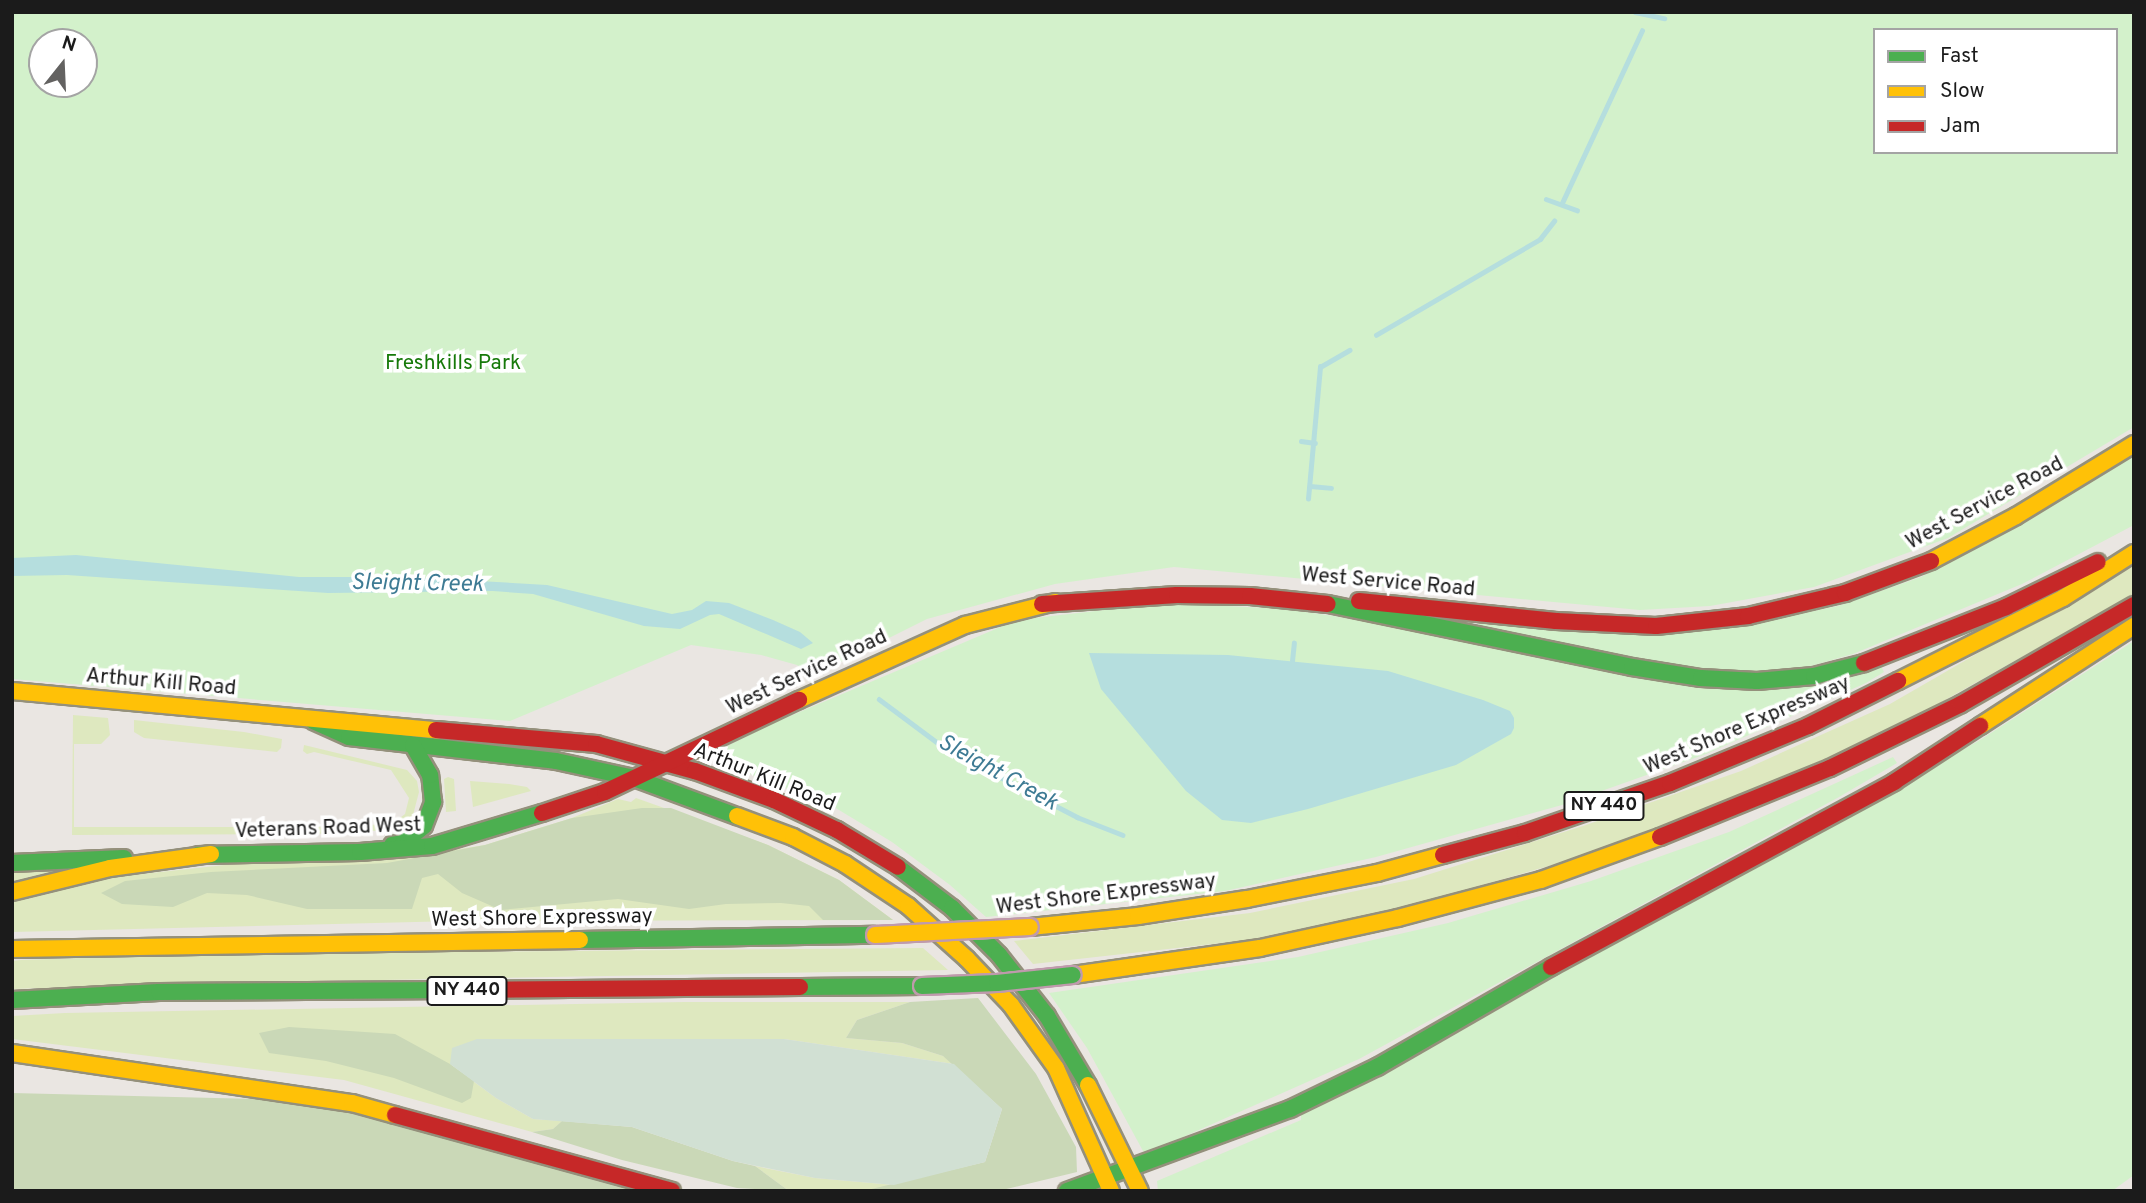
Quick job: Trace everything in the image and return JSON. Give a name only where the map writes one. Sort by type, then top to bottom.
[{"type":"main road","name":"West Service Road","points":[[634,778],[897,653],[965,625],[1042,604],[1158,591],[1232,590],[1556,621],[1643,625],[1748,617],[1845,593],[1931,561],[2016,516],[2134,444]]},
{"type":"main road","points":[[1042,604],[1177,595],[1250,596],[1326,604],[1632,667],[1701,678],[1757,681],[1814,676],[1880,659],[2006,607],[2134,544]]},
{"type":"main road","name":"West Shore Expressway","points":[[12,949],[875,935],[1030,928],[1138,916],[1247,899],[1377,873],[1525,834],[1670,783],[1808,726],[2063,598],[2134,553]]},
{"type":"main road","name":"NY 440","points":[[12,1000],[159,992],[997,984],[1260,948],[1398,918],[1541,880],[1689,827],[1830,768],[1961,704],[2134,605]]},
{"type":"main road","points":[[1067,1191],[1108,1184],[1129,1168],[1290,1109],[1377,1067],[1478,1006],[1894,782],[2134,626]]},
{"type":"main road","name":"Arthur Kill Road","points":[[12,691],[584,742],[667,762],[774,800],[837,830],[902,869],[952,908],[999,955],[1047,1016],[1082,1072],[1140,1191]]},
{"type":"main road","name":"Arthur Kill Road","points":[[307,717],[328,730],[349,737],[556,761],[634,778],[706,802],[793,837],[845,864],[908,906],[967,959],[1011,1005],[1056,1068],[1108,1184]]},
{"type":"main road","points":[[360,852],[403,843],[424,826],[433,802],[430,775],[413,745]]},
{"type":"main road","name":"Veterans Road West","points":[[12,863],[211,854],[360,852],[432,846],[570,806],[634,778]]},
{"type":"main road","points":[[12,892],[110,868],[211,854]]},
{"type":"main road","points":[[12,1053],[352,1103],[672,1191]]},
{"type":"green space","name":"Freshkills Park","points":[[12,12],[2134,12],[2134,427],[1948,538],[1814,587],[1710,606],[1640,610],[1174,567],[1055,584],[927,619],[813,676],[797,665],[761,655],[691,645],[510,721],[12,679]]},
{"type":"green space","points":[[2134,454],[2134,525],[2022,584],[1853,654],[1786,673],[1695,671],[1479,626],[1478,619],[1627,634],[1727,628],[1838,606],[1921,577],[2008,531]]},
{"type":"green space","points":[[2134,563],[2134,594],[1897,727],[1750,792],[1594,853],[1416,904],[1249,940],[1033,964],[1014,941],[1250,913],[1414,879],[1583,826],[1741,771],[1890,704]]},
{"type":"green space","points":[[1165,603],[1285,609],[1430,630],[1710,684],[1881,666],[1884,672],[1866,683],[1706,754],[1562,805],[1376,857],[1225,891],[986,917],[950,885],[892,842],[834,807],[719,762],[713,753],[769,725],[1017,620]]},
{"type":"green space","points":[[2134,641],[2134,1175],[2112,1191],[1158,1191],[1157,1181],[1301,1120],[1301,1113],[1525,987],[1843,817],[1980,740]]},
{"type":"green space","points":[[73,715],[108,718],[110,735],[101,744],[74,744],[74,827],[294,827],[295,832],[313,834],[72,835]]},
{"type":"green space","points":[[134,720],[244,732],[282,739],[281,748],[277,752],[144,738],[134,732]]},
{"type":"green space","points":[[304,745],[407,770],[417,781],[419,792],[413,815],[401,826],[390,830],[317,834],[317,827],[392,824],[405,814],[409,798],[391,770],[314,752],[307,754],[303,751]]},
{"type":"green space","points":[[1893,757],[1897,763],[1839,797],[1359,1059],[1147,1153],[1143,1151],[1087,1048],[1049,993],[1298,957],[1448,923],[1591,881],[1729,832]]},
{"type":"green space","points":[[444,779],[454,779],[456,811],[446,812]]},
{"type":"green space","points":[[470,781],[509,784],[527,787],[531,791],[473,807]]},
{"type":"green space","points":[[636,798],[768,845],[839,880],[893,920],[456,921],[12,932],[12,901],[114,877],[234,864],[389,860],[485,845],[572,818],[618,799],[631,802]]},
{"type":"green space","points":[[642,808],[671,808],[768,845],[839,880],[893,920],[823,920],[809,906],[781,903],[726,904],[689,909],[618,899],[501,910],[462,893],[438,874],[422,878],[412,909],[307,909],[247,895],[207,893],[173,907],[122,904],[101,893],[125,881],[211,872],[387,863],[485,845],[572,818]]},
{"type":"green space","points":[[61,868],[61,874],[12,885],[12,871]]},
{"type":"green space","points":[[923,948],[948,970],[12,989],[12,961],[21,960],[203,954]]},
{"type":"green space","points":[[978,998],[1036,1074],[1076,1147],[1077,1172],[998,1191],[863,1191],[985,1162],[1002,1109],[943,1056],[902,1043],[846,1038],[857,1020],[910,1002]]},
{"type":"green space","points":[[685,1002],[910,1002],[857,1020],[846,1038],[902,1043],[943,1056],[954,1064],[784,1039],[646,1040],[451,1065],[496,1098],[533,1119],[562,1121],[553,1129],[532,1132],[344,1080],[12,1039],[12,1016],[65,1013]]},
{"type":"green space","points":[[289,1027],[395,1034],[450,1064],[474,1081],[471,1098],[462,1103],[394,1078],[326,1061],[269,1053],[259,1033]]},
{"type":"green space","points":[[477,1039],[784,1039],[954,1064],[1002,1109],[985,1162],[894,1185],[815,1178],[733,1161],[632,1127],[533,1119],[496,1098],[450,1064],[452,1048]]},
{"type":"green space","points":[[12,1093],[292,1100],[389,1120],[636,1191],[12,1191]]},
{"type":"green space","points":[[562,1121],[632,1127],[755,1166],[789,1191],[737,1188],[622,1160],[532,1132],[553,1129]]},
{"type":"green space","points":[[755,1166],[815,1178],[894,1185],[863,1191],[789,1191]]},
{"type":"water","points":[[76,555],[299,577],[409,577],[547,585],[672,614],[692,610],[706,601],[729,603],[800,632],[813,643],[801,649],[719,614],[710,615],[680,629],[644,626],[533,594],[493,591],[328,593],[67,575],[12,576],[12,558]]},
{"type":"water","points":[[1089,653],[1228,655],[1388,671],[1510,711],[1514,718],[1514,728],[1511,734],[1456,765],[1251,823],[1222,820],[1186,791],[1101,689]]},
{"type":"waterway","points":[[1635,12],[1664,18]]},
{"type":"waterway","points":[[1562,203],[1642,31]]},
{"type":"waterway","points":[[1546,199],[1577,210]]},
{"type":"waterway","points":[[1376,335],[1540,239],[1554,221]]},
{"type":"waterway","points":[[1308,499],[1320,367],[1350,350]]},
{"type":"waterway","points":[[1301,441],[1315,443]]},
{"type":"waterway","points":[[1310,486],[1331,488]]},
{"type":"waterway","points":[[1292,661],[1294,643]]},
{"type":"waterway","name":"Sleight Creek","points":[[879,699],[946,749],[1077,817],[1123,835]]},
{"type":"traffic: fast","points":[[1328,604],[1632,667],[1701,678],[1757,681],[1814,676],[1864,663]]},
{"type":"traffic: fast","points":[[313,721],[349,737],[556,761],[634,778],[737,816]]},
{"type":"traffic: fast","points":[[392,845],[403,843],[424,826],[433,802],[430,775],[413,745]]},
{"type":"traffic: fast","points":[[198,855],[360,852],[432,846],[542,813]]},
{"type":"traffic: fast","points":[[12,863],[124,858]]},
{"type":"traffic: fast","points":[[898,867],[952,908],[999,955],[1047,1016],[1088,1085]]},
{"type":"traffic: fast","points":[[580,940],[875,935]]},
{"type":"traffic: fast","points":[[1067,1191],[1290,1109],[1377,1067],[1551,967]]},
{"type":"traffic: fast","points":[[922,986],[997,983],[1073,975]]},
{"type":"traffic: fast","points":[[800,987],[922,986]]},
{"type":"traffic: fast","points":[[12,1000],[159,992],[454,990]]},
{"type":"traffic: slow","points":[[1931,561],[2016,516],[2134,444]]},
{"type":"traffic: slow","points":[[1898,681],[2063,598],[2134,553]]},
{"type":"traffic: slow","points":[[799,700],[965,625],[1055,602]]},
{"type":"traffic: slow","points":[[1980,726],[2134,626]]},
{"type":"traffic: slow","points":[[12,691],[436,730]]},
{"type":"traffic: slow","points":[[737,816],[793,837],[845,864],[908,906],[967,959],[1011,1005],[1056,1068],[1111,1191]]},
{"type":"traffic: slow","points":[[1073,975],[1260,948],[1398,918],[1541,880],[1660,837]]},
{"type":"traffic: slow","points":[[12,892],[110,868],[211,854]]},
{"type":"traffic: slow","points":[[1030,927],[1138,916],[1247,899],[1377,873],[1443,855]]},
{"type":"traffic: slow","points":[[875,935],[1030,927]]},
{"type":"traffic: slow","points":[[12,949],[580,940]]},
{"type":"traffic: slow","points":[[12,1053],[352,1103],[395,1115]]},
{"type":"traffic: slow","points":[[1088,1085],[1140,1191]]},
{"type":"traffic: jam","points":[[1359,601],[1556,621],[1656,626],[1748,616],[1845,593],[1931,561]]},
{"type":"traffic: jam","points":[[1864,663],[2006,607],[2098,562]]},
{"type":"traffic: jam","points":[[1042,604],[1177,595],[1250,596],[1328,604]]},
{"type":"traffic: jam","points":[[1660,837],[1830,768],[1961,704],[2134,605]]},
{"type":"traffic: jam","points":[[1443,855],[1525,833],[1670,783],[1808,726],[1898,681]]},
{"type":"traffic: jam","points":[[542,813],[605,792],[799,700]]},
{"type":"traffic: jam","points":[[1551,967],[1894,782],[1980,726]]},
{"type":"traffic: jam","points":[[436,730],[596,744],[695,771],[774,800],[837,830],[898,867]]},
{"type":"traffic: jam","points":[[454,990],[800,987]]},
{"type":"traffic: jam","points":[[395,1115],[672,1191]]}]
